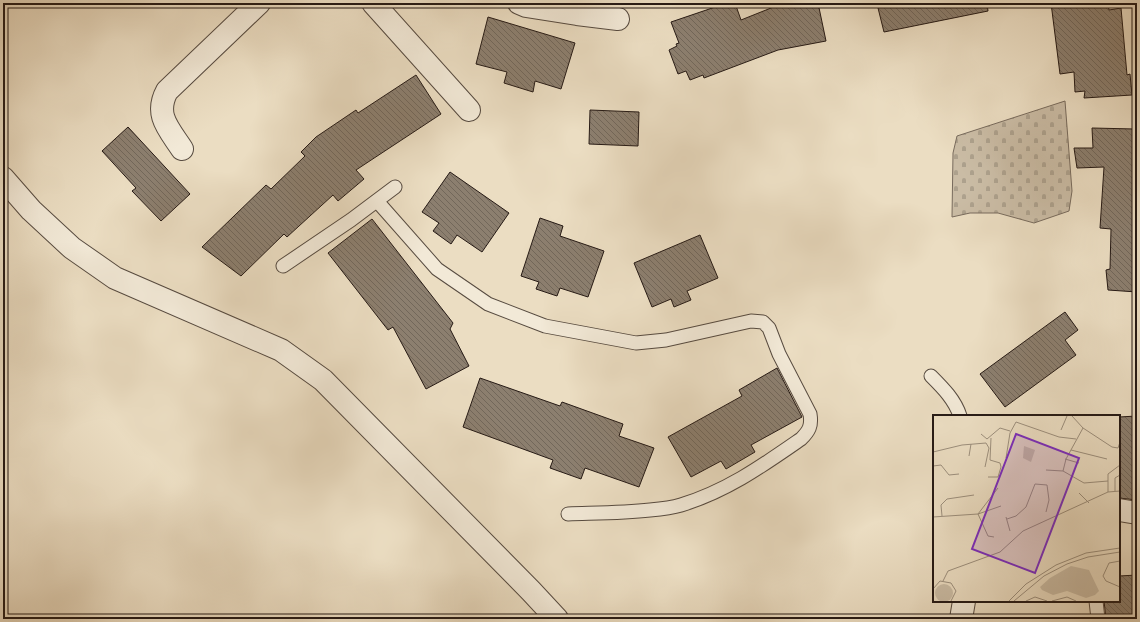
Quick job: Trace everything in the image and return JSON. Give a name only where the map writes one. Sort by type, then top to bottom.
[{"type":"street","points":[[182,148],[166,124],[161,109],[162,100],[167,91],[259,3]]},
{"type":"street","points":[[373,3],[470,110]]},
{"type":"street","points":[[519,3],[526,6],[618,19]]},
{"type":"street","points":[[3,178],[31,210],[72,248],[115,278],[281,350],[323,380],[532,591],[557,619]]},
{"type":"street","points":[[1120,510],[1137,513]]},
{"type":"street","points":[[960,619],[964,602]]},
{"type":"lane","points":[[283,266],[351,220],[395,187]]},
{"type":"lane","points":[[377,201],[437,270],[488,304],[546,326],[636,343],[666,340],[750,321],[763,322],[769,328],[779,354],[810,414],[812,424],[808,432],[801,439],[728,487],[680,505],[628,512],[568,514]]},
{"type":"lane","points":[[931,376],[946,391],[960,415]]},
{"type":"lane","points":[[1096,602],[1098,619]]},
{"type":"green space","points":[[1065,101],[1072,191],[1069,211],[1034,223],[998,213],[970,213],[952,217],[953,153],[957,136]]},
{"type":"building","points":[[727,3],[735,3],[741,20],[776,6],[775,3],[818,3],[826,41],[778,50],[704,78],[703,75],[690,80],[686,71],[678,74],[669,50],[677,46],[676,44],[679,43],[671,22]]},
{"type":"building","points":[[897,3],[987,3],[988,11],[884,32],[878,8]]},
{"type":"building","points":[[1051,3],[1108,3],[1109,10],[1121,8],[1127,75],[1130,74],[1132,95],[1084,98],[1085,91],[1075,92],[1074,72],[1060,74]]},
{"type":"building","points":[[488,17],[575,43],[561,89],[535,81],[533,92],[504,83],[507,72],[476,64]]},
{"type":"building","points":[[416,75],[441,114],[356,170],[364,179],[338,201],[333,195],[287,237],[284,234],[241,276],[202,247],[266,185],[271,189],[305,156],[301,152],[316,137],[356,110],[358,113]]},
{"type":"building","points":[[590,110],[639,112],[638,146],[589,144]]},
{"type":"building","points":[[128,127],[190,194],[161,221],[132,191],[136,188],[102,151]]},
{"type":"building","points":[[1092,128],[1135,129],[1133,199],[1137,199],[1137,292],[1108,290],[1106,270],[1110,269],[1111,229],[1100,228],[1104,167],[1077,168],[1074,148],[1093,148]]},
{"type":"building","points":[[450,172],[509,213],[482,252],[457,235],[451,244],[433,231],[439,223],[422,212]]},
{"type":"building","points":[[540,218],[563,226],[560,236],[604,251],[588,297],[560,288],[557,296],[536,289],[539,282],[521,276]]},
{"type":"building","points":[[372,219],[453,323],[450,329],[469,366],[426,389],[393,327],[388,330],[328,253]]},
{"type":"building","points":[[700,235],[718,278],[687,291],[691,300],[674,307],[671,299],[652,307],[634,263]]},
{"type":"building","points":[[1065,312],[1078,330],[1065,340],[1076,355],[1005,407],[980,374]]},
{"type":"building","points":[[777,368],[802,417],[751,445],[755,452],[726,469],[721,461],[691,477],[668,437],[742,396],[739,390]]},
{"type":"building","points":[[480,378],[560,406],[562,402],[623,424],[619,436],[654,448],[639,487],[585,468],[581,479],[550,468],[553,460],[463,427]]},
{"type":"building","points":[[1137,416],[1137,500],[1120,498],[1120,417]]},
{"type":"building","points":[[1137,575],[1137,619],[1106,619],[1104,602],[1120,602],[1120,576]]}]
